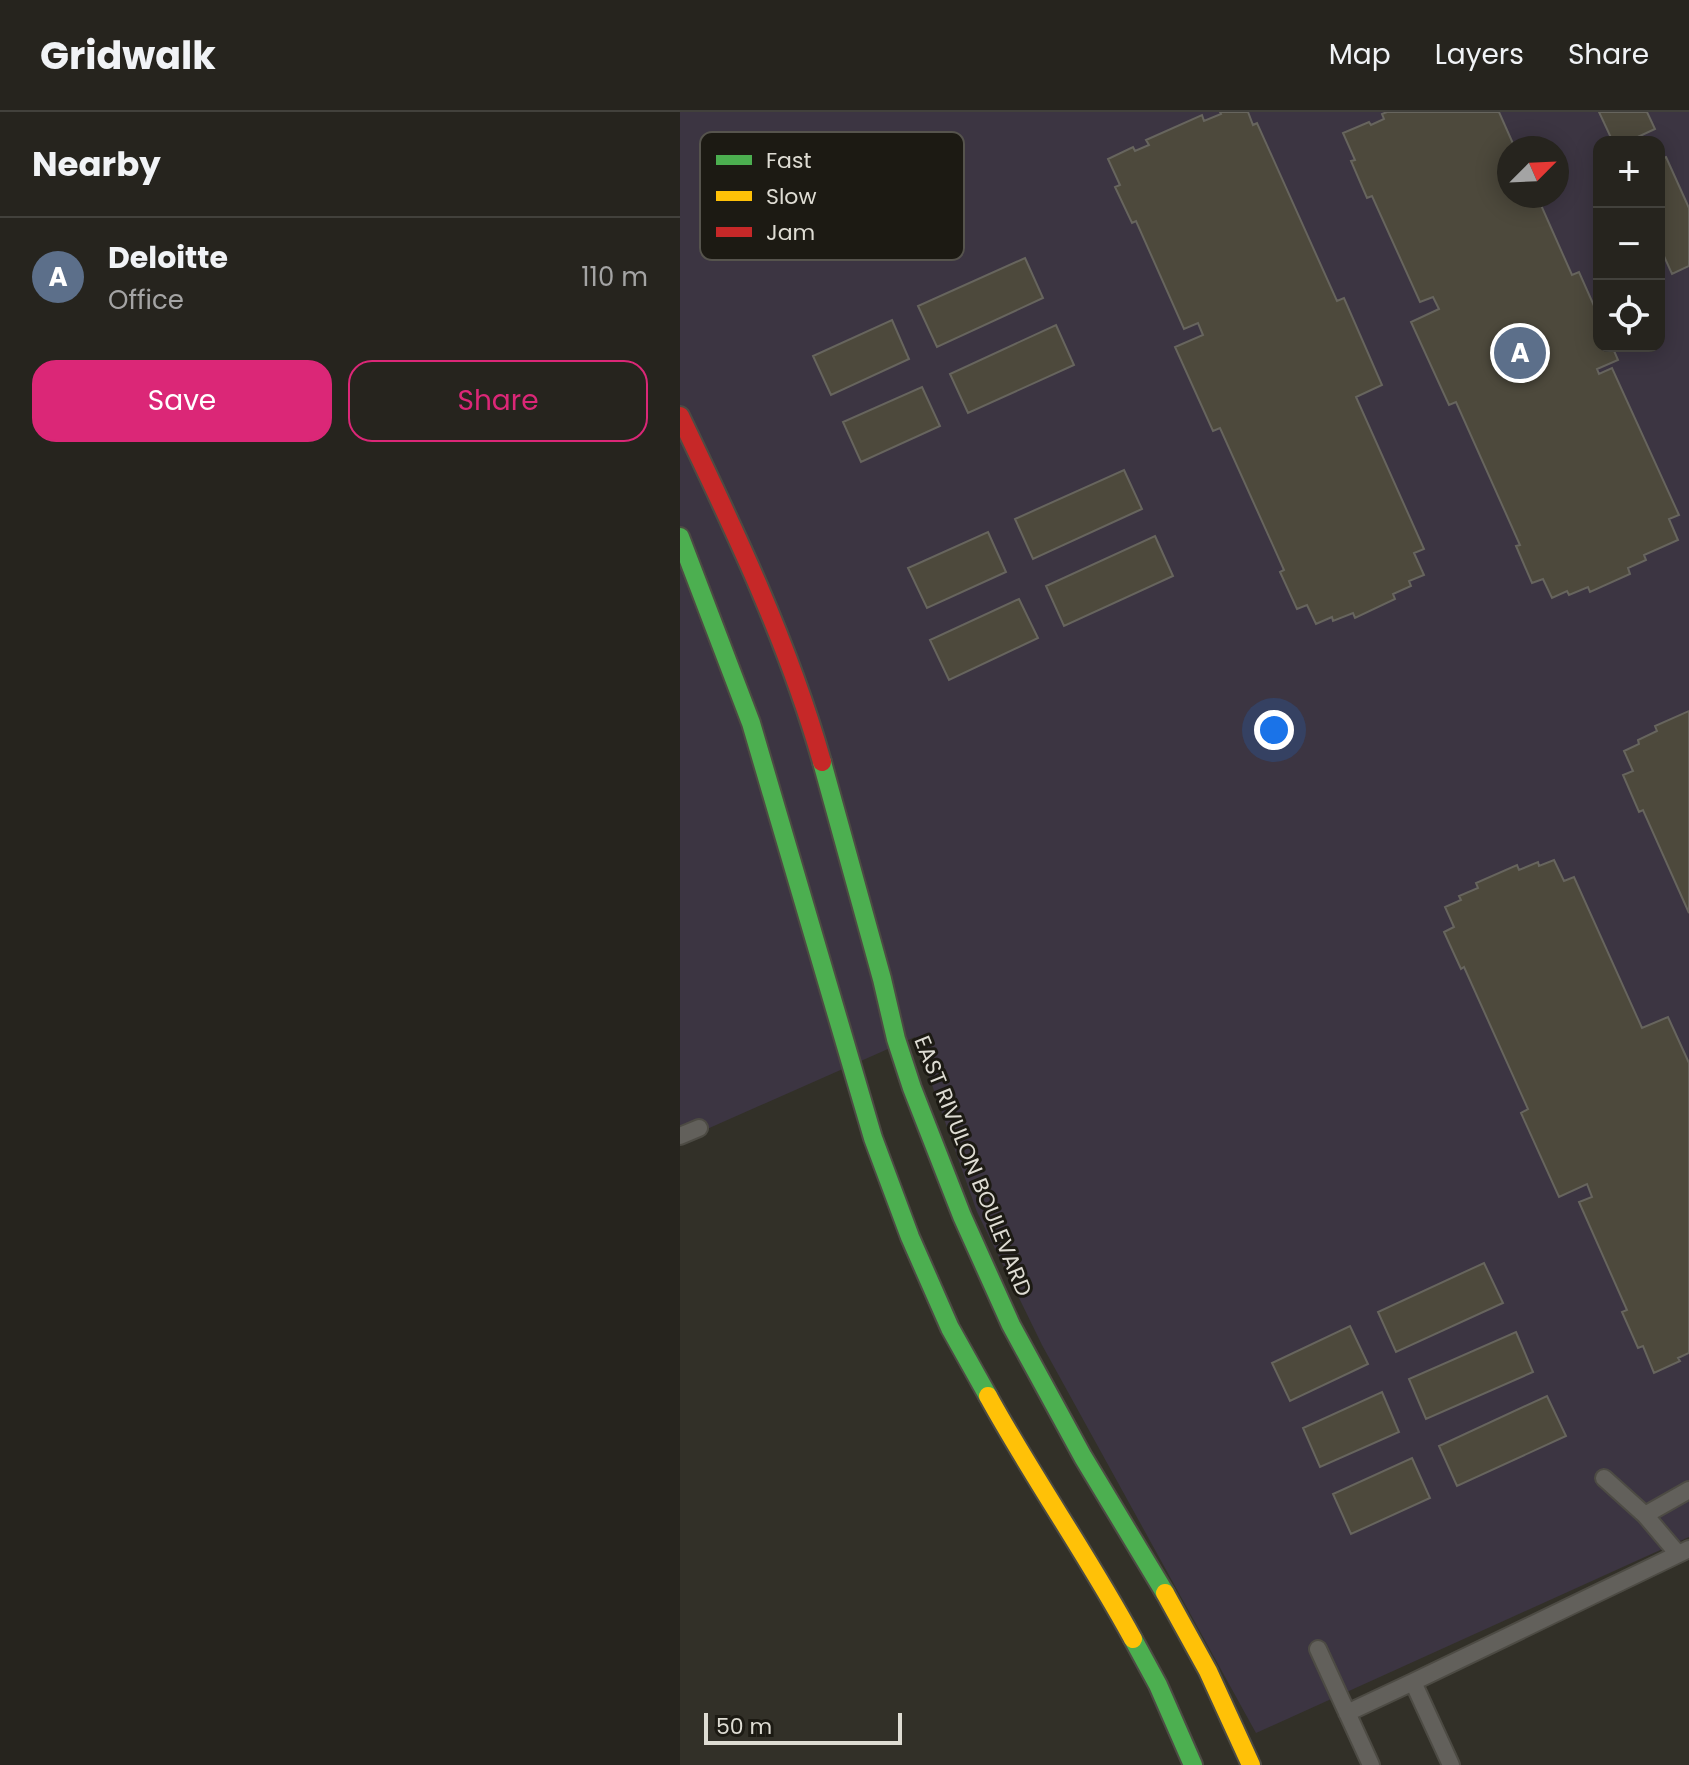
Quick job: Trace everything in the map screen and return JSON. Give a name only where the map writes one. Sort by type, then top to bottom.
[{"type":"street","name":"EAST RIVULON BOULEVARD","points":[[680,416],[779,632],[819,752],[882,979],[890,1040],[962,1216],[1011,1325],[1083,1457],[1152,1570],[1208,1671],[1251,1765]]},
{"type":"street","points":[[680,537],[751,723],[853,1050],[873,1138],[910,1237],[950,1328],[1007,1431],[1102,1582],[1158,1685],[1193,1765]]},
{"type":"lane","points":[[680,1136],[699,1128]]},
{"type":"lane","points":[[1347,1713],[1684,1552],[1604,1478]]},
{"type":"lane","points":[[1645,1515],[1689,1490]]},
{"type":"lane","points":[[1318,1649],[1371,1765]]},
{"type":"lane","points":[[1413,1682],[1451,1765]]},
{"type":"shaded area","points":[[680,112],[1689,112],[1689,1537],[1256,1733],[1042,1345],[977,1212],[915,1037],[680,1141]]},
{"type":"building","points":[[1220,112],[1248,112],[1253,125],[1257,123],[1337,301],[1344,298],[1382,385],[1356,397],[1424,549],[1414,553],[1424,575],[1409,581],[1411,586],[1393,594],[1395,599],[1355,618],[1353,613],[1316,624],[1307,605],[1297,609],[1280,572],[1284,570],[1220,428],[1213,431],[1175,347],[1203,335],[1198,323],[1184,329],[1136,221],[1132,223],[1115,187],[1120,185],[1108,159],[1133,147],[1135,151],[1149,145],[1146,140],[1202,115],[1204,121]]},
{"type":"building","points":[[1499,112],[1510,136],[1497,136],[1497,208],[1542,208],[1572,275],[1579,272],[1593,304],[1593,352],[1615,352],[1618,360],[1597,369],[1599,374],[1612,368],[1679,515],[1669,519],[1678,540],[1644,555],[1646,560],[1628,568],[1630,574],[1590,592],[1588,587],[1552,598],[1543,579],[1532,583],[1516,546],[1520,545],[1456,402],[1449,405],[1411,322],[1439,309],[1433,297],[1420,302],[1372,196],[1367,198],[1351,161],[1355,160],[1343,133],[1384,119],[1382,114]]},
{"type":"building","points":[[1599,112],[1647,112],[1655,129],[1640,136],[1610,136]]},
{"type":"building","points":[[1665,157],[1689,208],[1689,266],[1672,274],[1665,258]]},
{"type":"building","points":[[1025,258],[1043,298],[937,347],[918,306]]},
{"type":"building","points":[[892,320],[909,359],[831,395],[813,356]]},
{"type":"building","points":[[1056,325],[1074,365],[968,413],[950,374]]},
{"type":"building","points":[[922,387],[940,426],[861,462],[843,422]]},
{"type":"building","points":[[1124,470],[1142,509],[1033,559],[1015,519]]},
{"type":"building","points":[[988,532],[1006,572],[927,608],[908,568]]},
{"type":"building","points":[[1155,536],[1173,576],[1064,626],[1046,586]]},
{"type":"building","points":[[1019,599],[1038,638],[949,680],[930,640]]},
{"type":"building","points":[[1689,711],[1689,913],[1643,810],[1639,812],[1623,775],[1633,771],[1624,751],[1657,731],[1655,726]]},
{"type":"building","points":[[1554,860],[1564,881],[1574,877],[1642,1028],[1668,1017],[1689,1063],[1689,1353],[1678,1358],[1680,1361],[1654,1373],[1643,1346],[1638,1348],[1622,1312],[1627,1310],[1579,1202],[1592,1197],[1587,1184],[1559,1197],[1521,1113],[1528,1109],[1464,967],[1461,969],[1444,932],[1454,927],[1445,907],[1461,900],[1459,896],[1478,888],[1476,883],[1517,865],[1519,870],[1538,862],[1539,866]]},
{"type":"building","points":[[1484,1263],[1503,1303],[1396,1352],[1378,1312]]},
{"type":"building","points":[[1350,1326],[1368,1364],[1290,1401],[1272,1363]]},
{"type":"building","points":[[1516,1332],[1533,1372],[1426,1419],[1409,1379]]},
{"type":"building","points":[[1382,1392],[1399,1432],[1320,1467],[1303,1428]]},
{"type":"building","points":[[1547,1396],[1566,1436],[1457,1486],[1439,1446]]},
{"type":"building","points":[[1412,1458],[1430,1498],[1351,1534],[1333,1494]]},
{"type":"traffic: fast","points":[[680,537],[751,723],[873,1138],[910,1237],[950,1328],[988,1396]]},
{"type":"traffic: fast","points":[[822,762],[896,1039],[962,1216],[1011,1325],[1083,1457],[1165,1593]]},
{"type":"traffic: fast","points":[[1133,1639],[1158,1685],[1193,1765]]},
{"type":"traffic: slow","points":[[988,1396],[1133,1639]]},
{"type":"traffic: slow","points":[[1165,1593],[1208,1671],[1251,1765]]},
{"type":"traffic: jam","points":[[680,416],[740,543],[776,630],[822,762]]},
{"type":"place","name":"Deloitte","points":[[1520,353]]}]
